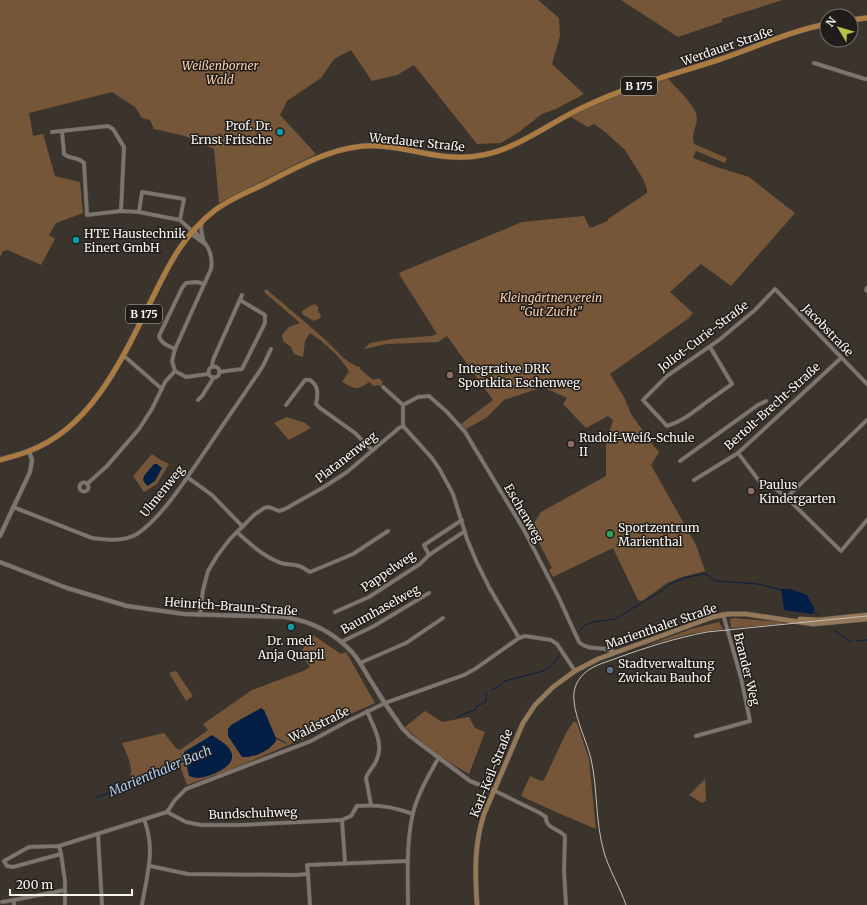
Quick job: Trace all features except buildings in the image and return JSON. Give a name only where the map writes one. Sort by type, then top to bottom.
[{"type":"main road","name":"Werdauer Straße","points":[[0,460],[29,451],[66,430],[83,415],[97,397],[123,354],[169,265],[191,231],[216,209],[242,194],[312,161],[344,149],[359,146],[377,146],[456,158],[487,154],[511,146],[562,117],[605,97],[788,35],[819,26]]},
{"type":"main road","name":"Marienthaler Straße","points":[[574,671],[615,652],[723,614],[778,616],[814,620],[867,615]]},
{"type":"main road","name":"Marienthaler Straße","points":[[756,615],[813,624],[867,619]]},
{"type":"main road","name":"Karl-Keil-Straße","points":[[477,905],[475,868],[477,842],[483,817],[494,790],[527,716],[546,693],[574,671]]},
{"type":"street","points":[[814,63],[866,79],[867,84]]},
{"type":"street","points":[[52,132],[108,126],[113,129],[124,147],[121,211]]},
{"type":"street","points":[[62,131],[64,154],[67,157],[80,159],[84,163],[87,215],[121,211],[139,212],[180,220],[206,245]]},
{"type":"street","points":[[139,212],[142,192],[184,199],[180,220]]},
{"type":"street","points":[[202,221],[201,228],[203,240],[211,254],[211,269],[175,349],[172,361],[175,371],[186,377],[208,374],[214,377]]},
{"type":"street","points":[[191,231],[203,240]]},
{"type":"street","points":[[175,349],[165,344],[159,336],[182,288],[186,283],[197,282],[204,284]]},
{"type":"street","name":"Joliot-Curie-Straße","points":[[710,347],[732,384],[694,413],[674,424],[667,426],[644,400],[667,376],[710,347],[755,310],[776,289]]},
{"type":"street","name":"Jacobstraße","points":[[776,289],[867,384]]},
{"type":"street","points":[[208,374],[242,294]]},
{"type":"street","points":[[198,400],[219,372],[242,369],[265,323],[265,315],[240,300]]},
{"type":"street","name":"Ulmenweg","points":[[13,507],[92,538],[106,540],[122,539],[136,534],[150,523],[168,503],[263,366],[271,350]]},
{"type":"street","points":[[123,354],[162,389]]},
{"type":"street","name":"Bertolt-Brecht-Straße","points":[[694,480],[738,453],[841,358]]},
{"type":"street","points":[[212,366],[216,367],[219,372]]},
{"type":"street","points":[[87,484],[107,466],[135,434],[152,409],[168,377],[175,371]]},
{"type":"street","points":[[286,405],[305,380],[310,380],[317,388],[318,397],[316,404],[355,433],[372,450]]},
{"type":"street","points":[[383,387],[404,405],[403,426],[432,458],[440,470],[452,494],[465,531],[490,589],[519,638],[525,636],[551,640],[557,644],[574,671]]},
{"type":"street","name":"Eschenweg","points":[[404,405],[418,397],[429,396],[447,412],[465,432],[524,530],[558,596],[579,642],[584,646],[611,649],[615,652]]},
{"type":"street","points":[[680,461],[758,405],[766,401]]},
{"type":"street","points":[[788,497],[867,420]]},
{"type":"street","name":"Platanenweg","points":[[200,615],[203,590],[208,571],[230,539],[254,515],[264,508],[269,507],[279,511],[285,509],[324,488],[347,472],[398,428],[403,426]]},
{"type":"street","points":[[0,536],[30,472],[32,460],[29,451]]},
{"type":"street","points":[[738,453],[760,482],[771,486],[788,497],[841,550],[867,520]]},
{"type":"street","points":[[187,477],[212,495],[243,526]]},
{"type":"street","name":"Pappelweg","points":[[429,555],[424,545],[462,520]]},
{"type":"street","points":[[238,532],[252,546],[267,556],[281,563],[301,566],[310,572],[353,554],[388,531]]},
{"type":"street","name":"Pappelweg","points":[[335,612],[369,597],[420,564],[429,555],[465,531]]},
{"type":"street","name":"Heinrich-Braun-Straße","points":[[0,562],[75,590],[127,606],[184,614],[296,618],[311,623],[341,642],[352,652],[402,728],[410,736],[470,781],[494,790]]},
{"type":"street","name":"Baumhaselweg","points":[[341,642],[374,626],[429,593]]},
{"type":"street","name":"Brander Weg","points":[[696,736],[750,721],[741,678],[723,614]]},
{"type":"street","points":[[360,663],[406,643],[443,618]]},
{"type":"street","name":"Waldstraße","points":[[166,812],[186,789],[311,741],[385,703],[464,674],[519,638]]},
{"type":"street","points":[[367,711],[379,743],[377,759],[366,778],[372,805]]},
{"type":"street","points":[[408,905],[407,861],[413,814],[422,790],[438,757]]},
{"type":"street","points":[[494,790],[540,813],[546,817],[548,824],[565,836],[564,871],[566,905]]},
{"type":"street","points":[[345,863],[342,820],[351,816],[358,806],[390,806],[413,814]]},
{"type":"street","points":[[61,854],[13,867],[7,866],[4,861],[29,847],[59,846],[166,812]]},
{"type":"street","name":"Bundschuhweg","points":[[166,812],[186,822],[201,824],[239,825],[342,820]]},
{"type":"street","points":[[142,905],[150,866],[150,842],[144,819]]},
{"type":"street","points":[[98,834],[102,905]]},
{"type":"street","points":[[59,846],[64,872],[65,905]]},
{"type":"street","points":[[310,905],[307,865],[407,861]]},
{"type":"street","points":[[150,866],[188,874],[308,874]]},
{"type":"street","points":[[2,902],[65,890]]},
{"type":"street","points":[[14,900],[14,905]]},
{"type":"green space","name":"Weißenborner Wald","points":[[0,0],[538,0],[559,18],[560,36],[552,64],[584,94],[556,109],[542,114],[519,132],[501,143],[477,144],[414,65],[397,75],[372,81],[351,50],[334,59],[321,78],[287,101],[280,115],[316,154],[219,203],[214,149],[185,136],[154,129],[150,120],[142,118],[135,107],[112,92],[29,113],[33,136],[43,134],[55,176],[80,182],[83,213],[56,223],[49,235],[55,239],[41,265],[8,250],[3,251],[0,257]]},
{"type":"green space","points":[[621,0],[783,0],[722,19],[722,22],[678,37]]},
{"type":"green space","name":"Kleingärtnerverein \"Gut Zucht\"","points":[[667,78],[694,109],[697,119],[693,138],[694,144],[727,158],[725,163],[696,151],[693,158],[749,177],[795,213],[731,286],[701,264],[670,292],[693,313],[689,318],[610,374],[625,399],[631,414],[659,452],[651,465],[696,545],[705,571],[682,577],[667,583],[642,601],[638,600],[613,548],[553,577],[549,570],[552,568],[537,539],[533,539],[529,531],[541,512],[606,476],[606,443],[613,420],[608,416],[586,428],[563,404],[567,398],[543,387],[504,400],[486,418],[466,429],[461,424],[493,400],[447,336],[438,342],[387,344],[364,349],[370,343],[437,334],[399,274],[401,272],[522,222],[584,216],[590,228],[608,221],[608,219],[647,193],[643,179],[625,150],[594,124],[588,127],[569,116],[599,101]]},
{"type":"green space","points":[[266,289],[350,362],[360,367],[360,369],[373,380],[379,378],[383,382],[381,386],[374,386],[369,382],[362,387],[356,388],[342,382],[349,371],[332,350],[310,333],[305,341],[303,357],[294,354],[291,347],[283,341],[282,335],[289,327],[300,323],[264,292]]},
{"type":"green space","points":[[315,304],[321,315],[320,318],[314,321],[302,314],[302,311]]},
{"type":"green space","points":[[287,417],[305,423],[311,428],[289,440],[274,423]]},
{"type":"green space","points":[[152,454],[169,464],[157,484],[144,492],[133,476]]},
{"type":"green space","points":[[734,618],[783,622],[783,624],[731,628],[730,619]]},
{"type":"green space","points":[[719,622],[723,629],[690,634],[645,646],[691,629]]},
{"type":"green space","points":[[313,635],[341,654],[346,652],[375,703],[306,734],[305,738],[230,770],[187,785],[179,764],[129,782],[131,767],[122,743],[164,733],[176,748],[180,750],[208,730],[203,724],[252,690],[310,667],[300,653]]},
{"type":"green space","points":[[176,671],[193,696],[186,701],[169,673]]},
{"type":"green space","points":[[425,711],[442,722],[469,717],[475,728],[485,732],[469,774],[452,764],[405,727]]},
{"type":"green space","points":[[574,721],[577,723],[589,759],[596,829],[521,796],[530,776],[541,781],[544,780],[566,733]]},
{"type":"green space","points":[[705,779],[706,801],[702,803],[689,795]]},
{"type":"water","points":[[154,464],[157,464],[162,468],[155,481],[147,486],[143,480],[144,476]]},
{"type":"water","points":[[781,589],[790,589],[807,595],[815,610],[812,614],[784,610]]},
{"type":"water","points":[[261,708],[264,710],[276,741],[273,745],[261,753],[242,757],[228,736],[228,729],[231,725]]},
{"type":"water","points":[[212,735],[229,749],[232,755],[232,760],[225,768],[214,774],[198,778],[189,776],[184,752]]},
{"type":"waterway","name":"Marienthaler Bach","points":[[578,632],[585,625],[593,622],[615,619],[663,590],[670,584],[684,578],[702,574],[708,575],[715,581],[758,584],[782,590]]},
{"type":"waterway","name":"Marienthaler Bach","points":[[813,612],[818,615]]},
{"type":"waterway","name":"Marienthaler Bach","points":[[834,630],[851,642]]},
{"type":"waterway","name":"Marienthaler Bach","points":[[856,641],[867,640]]},
{"type":"waterway","name":"Marienthaler Bach","points":[[491,690],[498,687],[505,681],[543,671],[551,666],[559,656]]},
{"type":"waterway","name":"Marienthaler Bach","points":[[457,717],[476,709],[477,706],[486,702],[486,693]]},
{"type":"waterway","name":"Marienthaler Bach","points":[[276,738],[286,743]]},
{"type":"waterway","name":"Marienthaler Bach","points":[[96,798],[186,761]]},
{"type":"tram line","points":[[626,905],[606,859],[601,840],[591,759],[577,716],[574,701],[575,689],[580,678],[592,668],[602,663],[695,634],[867,616]]},
{"type":"place","name":"Prof. Dr. Ernst Fritsche","points":[[280,132]]},
{"type":"place","name":"HTE Haustechnik Einert GmbH","points":[[76,240]]},
{"type":"place","name":"Integrative DRK Sportkita Eschenweg","points":[[450,375]]},
{"type":"place","name":"Rudolf-Weiß-Schule II","points":[[571,444]]},
{"type":"place","name":"Paulus Kindergarten","points":[[751,491]]},
{"type":"place","name":"Sportzentrum Marienthal","points":[[610,534]]},
{"type":"place","name":"Dr. med. Anja Quapil","points":[[291,627]]},
{"type":"place","name":"Stadtverwaltung Zwickau Bauhof","points":[[610,670]]}]
